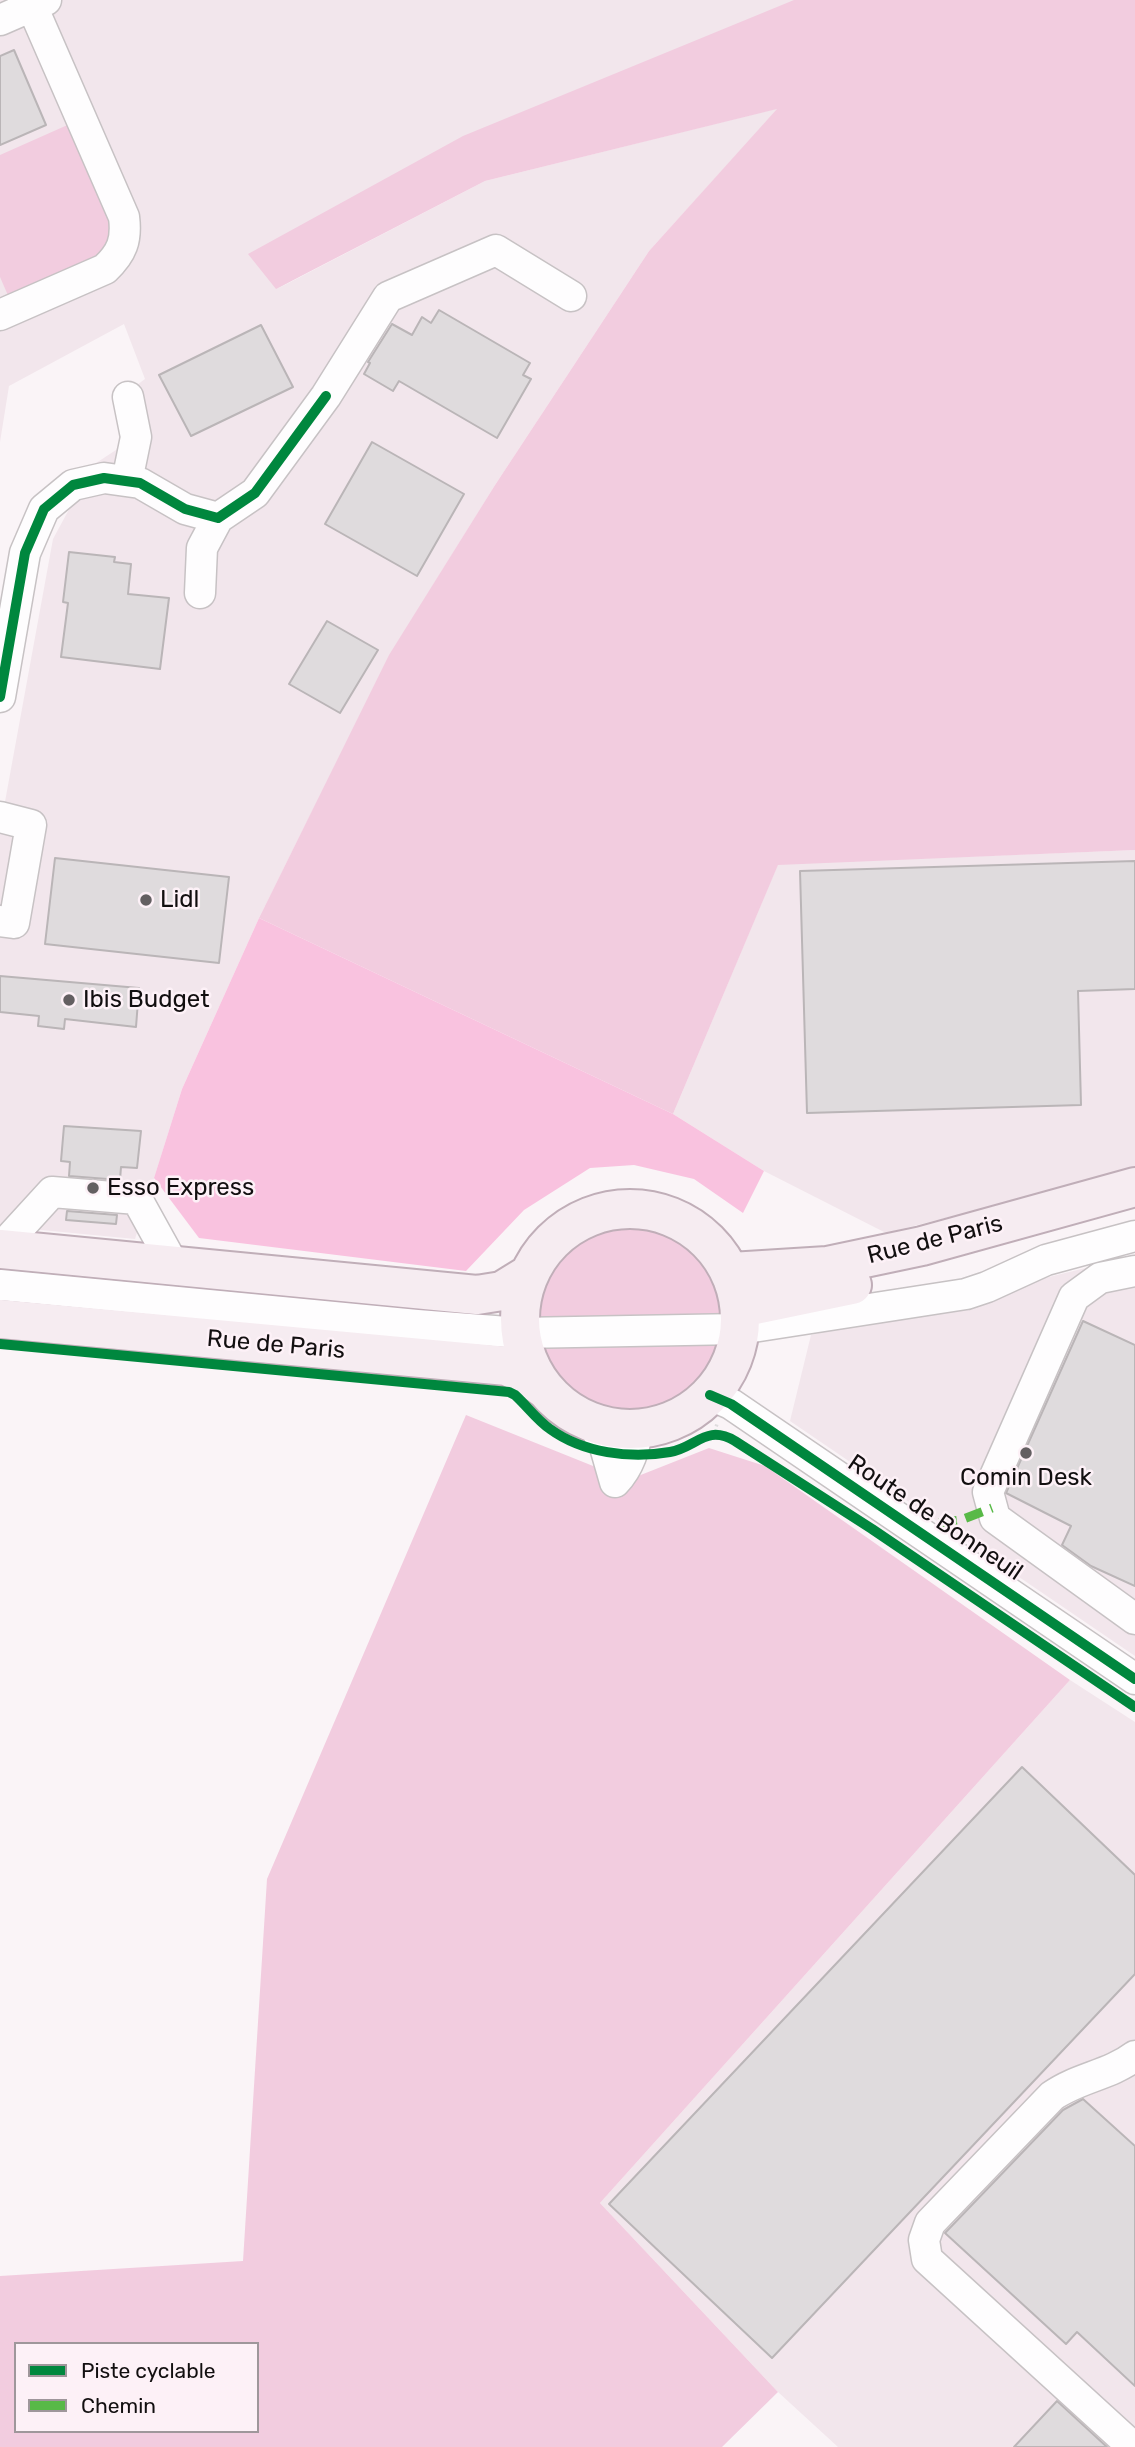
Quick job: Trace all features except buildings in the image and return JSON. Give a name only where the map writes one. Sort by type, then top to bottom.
[{"type":"main road","name":"Rue de Paris","points":[[737,1303],[827,1266],[922,1246],[1135,1187]]},
{"type":"main road","points":[[629,1208],[660,1212],[689,1225],[713,1245],[737,1303],[736,1353],[726,1375],[695,1409],[658,1426],[638,1429],[593,1423],[567,1409],[545,1389],[529,1363],[520,1332],[519,1313],[528,1275],[545,1248],[568,1227],[597,1213],[629,1208]]},
{"type":"main road","name":"Rue de Paris","points":[[737,1303],[953,1265],[1034,1232],[1135,1208]]},
{"type":"main road","points":[[0,1249],[477,1295],[502,1291],[528,1275]]},
{"type":"main road","name":"Rue de Paris","points":[[0,1319],[507,1366],[545,1389]]},
{"type":"street","points":[[0,20],[39,3],[124,217],[126,232],[120,252],[105,269],[0,315]]},
{"type":"street","points":[[200,593],[202,548],[218,518],[255,494],[326,396],[388,297],[496,250],[571,296]]},
{"type":"street","points":[[127,481],[136,438],[128,397]]},
{"type":"street","points":[[0,697],[25,553],[44,509],[73,485],[104,478],[127,481],[140,484],[185,509],[218,518]]},
{"type":"street","points":[[0,817],[31,825],[14,923],[0,921]]},
{"type":"street","points":[[0,1249],[52,1192],[137,1199],[174,1266]]},
{"type":"street","points":[[0,1285],[417,1325],[520,1332],[737,1303],[966,1294],[1046,1261],[1135,1236]]},
{"type":"street","points":[[1135,1271],[1100,1278],[1074,1297],[988,1492],[995,1518],[1135,1619]]},
{"type":"street","name":"Route de Bonneuil","points":[[710,1395],[731,1404],[1135,1679]]},
{"type":"street","points":[[593,1423],[605,1447],[615,1482],[625,1471],[633,1454],[638,1429]]},
{"type":"street","points":[[1133,2447],[927,2259],[924,2240],[930,2223],[1052,2096],[1064,2087],[1123,2065],[1135,2056]]},
{"type":"shaded area","points":[[0,0],[795,0],[277,289],[485,181],[779,108],[649,251],[495,485],[390,655],[259,918],[182,1089],[135,1239],[0,1226],[0,829],[53,539],[93,465],[116,450],[126,429],[122,396],[145,379],[124,324],[9,386],[0,442]]},
{"type":"shaded area","points":[[794,0],[1135,0],[1135,850],[778,865],[673,1114],[259,918],[389,655],[495,485],[649,251],[777,109],[485,181],[276,289],[248,254],[463,136]]},
{"type":"shaded area","points":[[72,123],[116,226],[101,259],[10,300],[0,277],[0,155]]},
{"type":"shaded area","points":[[1135,850],[1135,1170],[886,1233],[764,1171],[673,1114],[778,864]]},
{"type":"shaded area","points":[[259,918],[673,1114],[764,1171],[743,1213],[694,1179],[634,1165],[590,1168],[524,1210],[466,1271],[199,1238],[154,1178],[182,1089]]},
{"type":"shaded area","points":[[621,1222],[662,1228],[694,1246],[716,1276],[726,1316],[534,1320],[539,1284],[558,1254],[587,1234]]},
{"type":"shaded area","points":[[1135,1256],[1135,1656],[790,1421],[811,1335]]},
{"type":"shaded area","points":[[723,1340],[712,1365],[696,1385],[677,1400],[654,1410],[631,1414],[606,1412],[583,1402],[553,1376],[543,1361],[538,1344]]},
{"type":"shaded area","points":[[466,1415],[628,1480],[709,1448],[765,1466],[1070,1680],[600,2203],[778,2392],[722,2447],[0,2447],[0,2276],[243,2261],[267,1879]]},
{"type":"shaded area","points":[[1070,1680],[1135,1722],[1135,2447],[838,2447],[778,2392],[600,2203]]},
{"type":"marked path","points":[[939,1523],[961,1520],[992,1508]]},
{"type":"cycle path","points":[[0,697],[25,553],[44,509],[73,485],[104,478],[140,483],[185,509],[218,518],[255,493],[326,396]]},
{"type":"cycle path","points":[[0,1344],[509,1392],[545,1425],[563,1437],[577,1444],[607,1452],[639,1455],[670,1452],[702,1438],[725,1436],[872,1529],[1135,1707]]},
{"type":"cycle path","points":[[710,1395],[731,1404],[1135,1679]]},
{"type":"place","name":"Lidl","points":[[146,900]]},
{"type":"place","name":"Ibis Budget","points":[[69,1000]]},
{"type":"place","name":"Esso Express","points":[[93,1188]]},
{"type":"place","name":"Comin Desk","points":[[1026,1453]]}]
